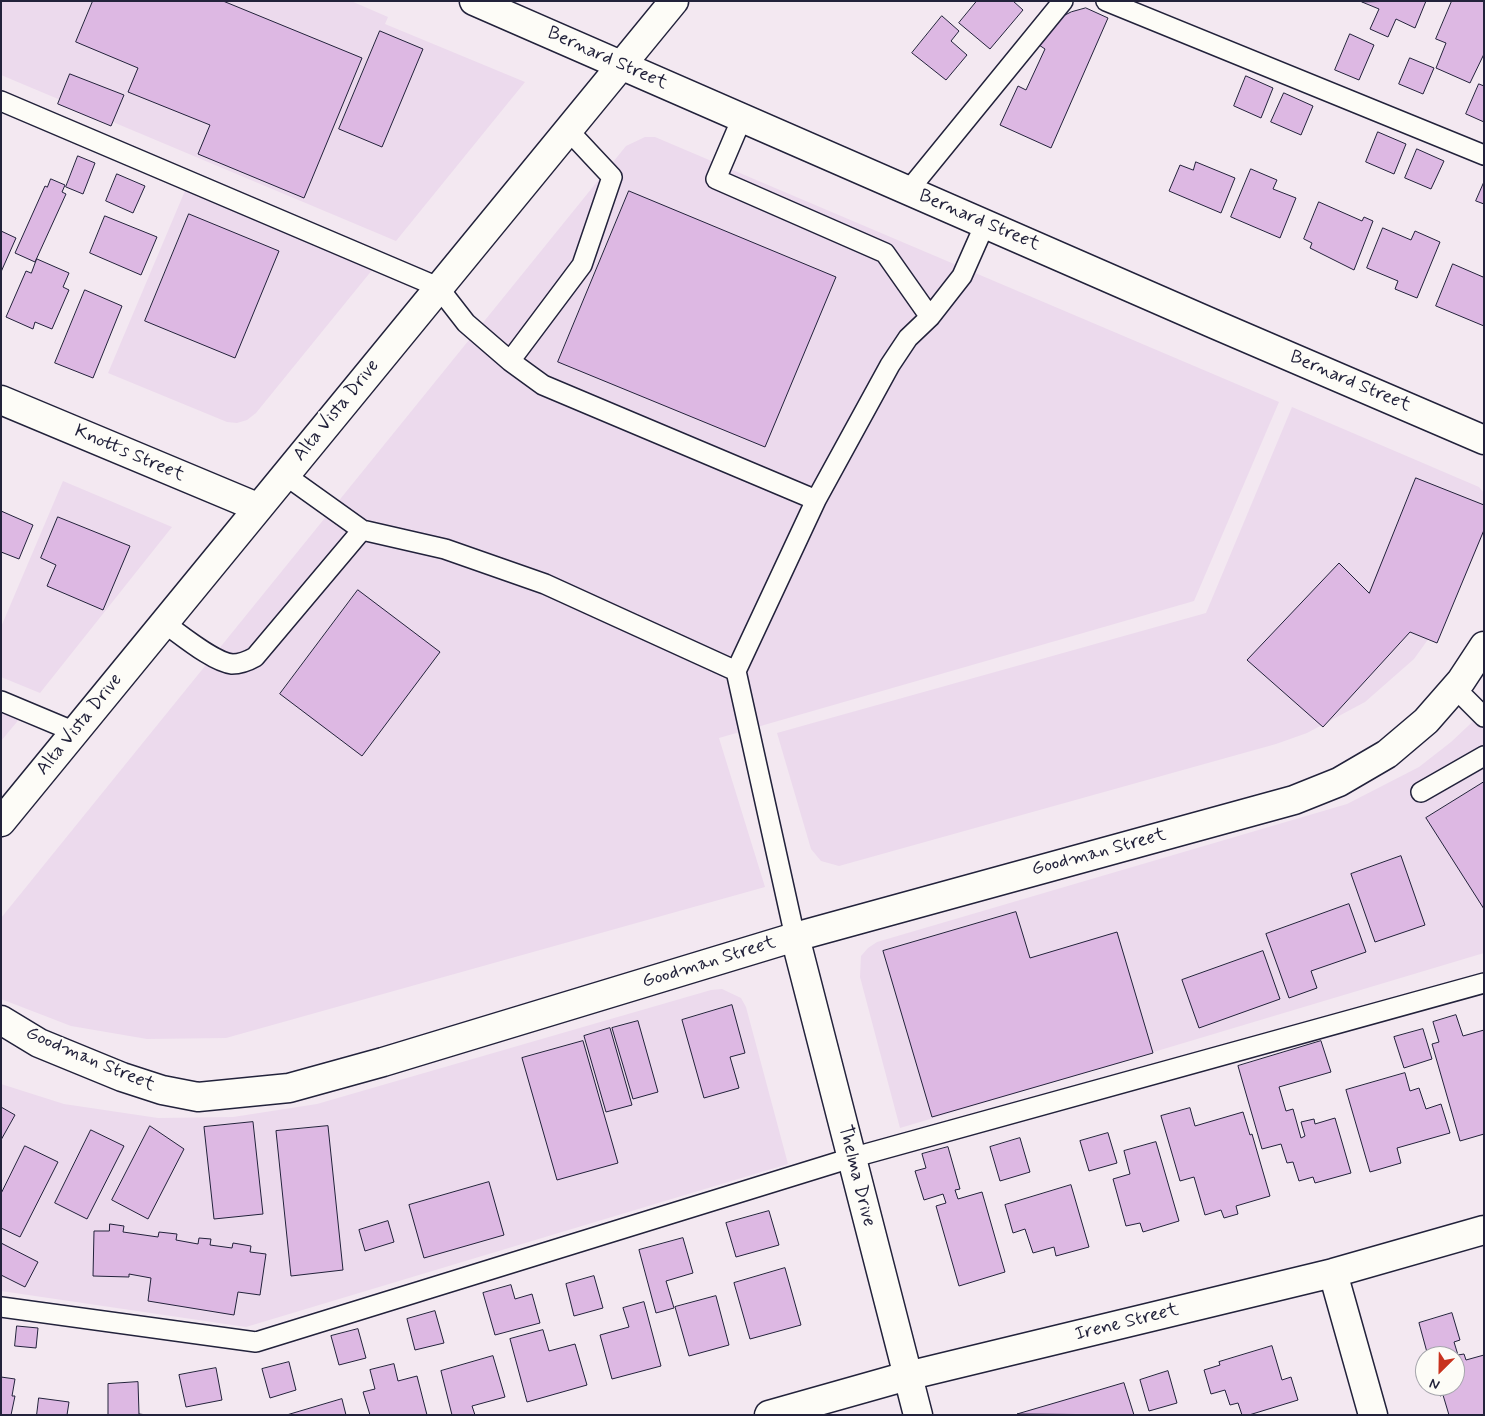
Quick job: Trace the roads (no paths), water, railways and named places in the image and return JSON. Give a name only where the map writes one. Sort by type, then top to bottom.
[{"type":"street","name":"Bernard Street","points":[[474,1],[1484,440]]},
{"type":"street","name":"Alta Vista Drive","points":[[1,822],[674,1]]},
{"type":"street","name":"Knotts Street","points":[[1,400],[257,508]]},
{"type":"street","name":"Goodman Street","points":[[1,1020],[39,1043],[122,1077],[162,1090],[198,1097],[288,1088],[383,1062],[795,937],[1294,800],[1339,782],[1387,754],[1426,721],[1456,688],[1484,646]]},
{"type":"street","name":"Thelma Drive","points":[[795,937],[918,1415]]},
{"type":"street","name":"Irene Street","points":[[769,1415],[907,1376],[1333,1273],[1484,1230]]},
{"type":"street","points":[[1333,1273],[1374,1415]]},
{"type":"lane","points":[[908,191],[1064,1]]},
{"type":"lane","points":[[1106,1],[1484,155]]},
{"type":"lane","points":[[1,101],[438,288],[466,323],[510,361],[543,385],[816,500]]},
{"type":"lane","points":[[742,118],[716,179],[885,253],[930,317]]},
{"type":"lane","points":[[510,361],[582,265],[612,177],[568,130]]},
{"type":"lane","points":[[795,937],[736,671],[816,500],[890,365],[908,338],[930,317],[962,276],[985,224]]},
{"type":"lane","points":[[284,475],[362,530],[445,548],[545,584],[736,671]]},
{"type":"lane","points":[[164,623],[208,654],[231,664],[245,663],[255,657],[362,530]]},
{"type":"lane","points":[[1456,688],[1484,717]]},
{"type":"lane","points":[[1,701],[75,732]]},
{"type":"lane","points":[[1421,792],[1484,756]]},
{"type":"lane","points":[[1,1307],[256,1342],[852,1158],[1484,983]]}]
